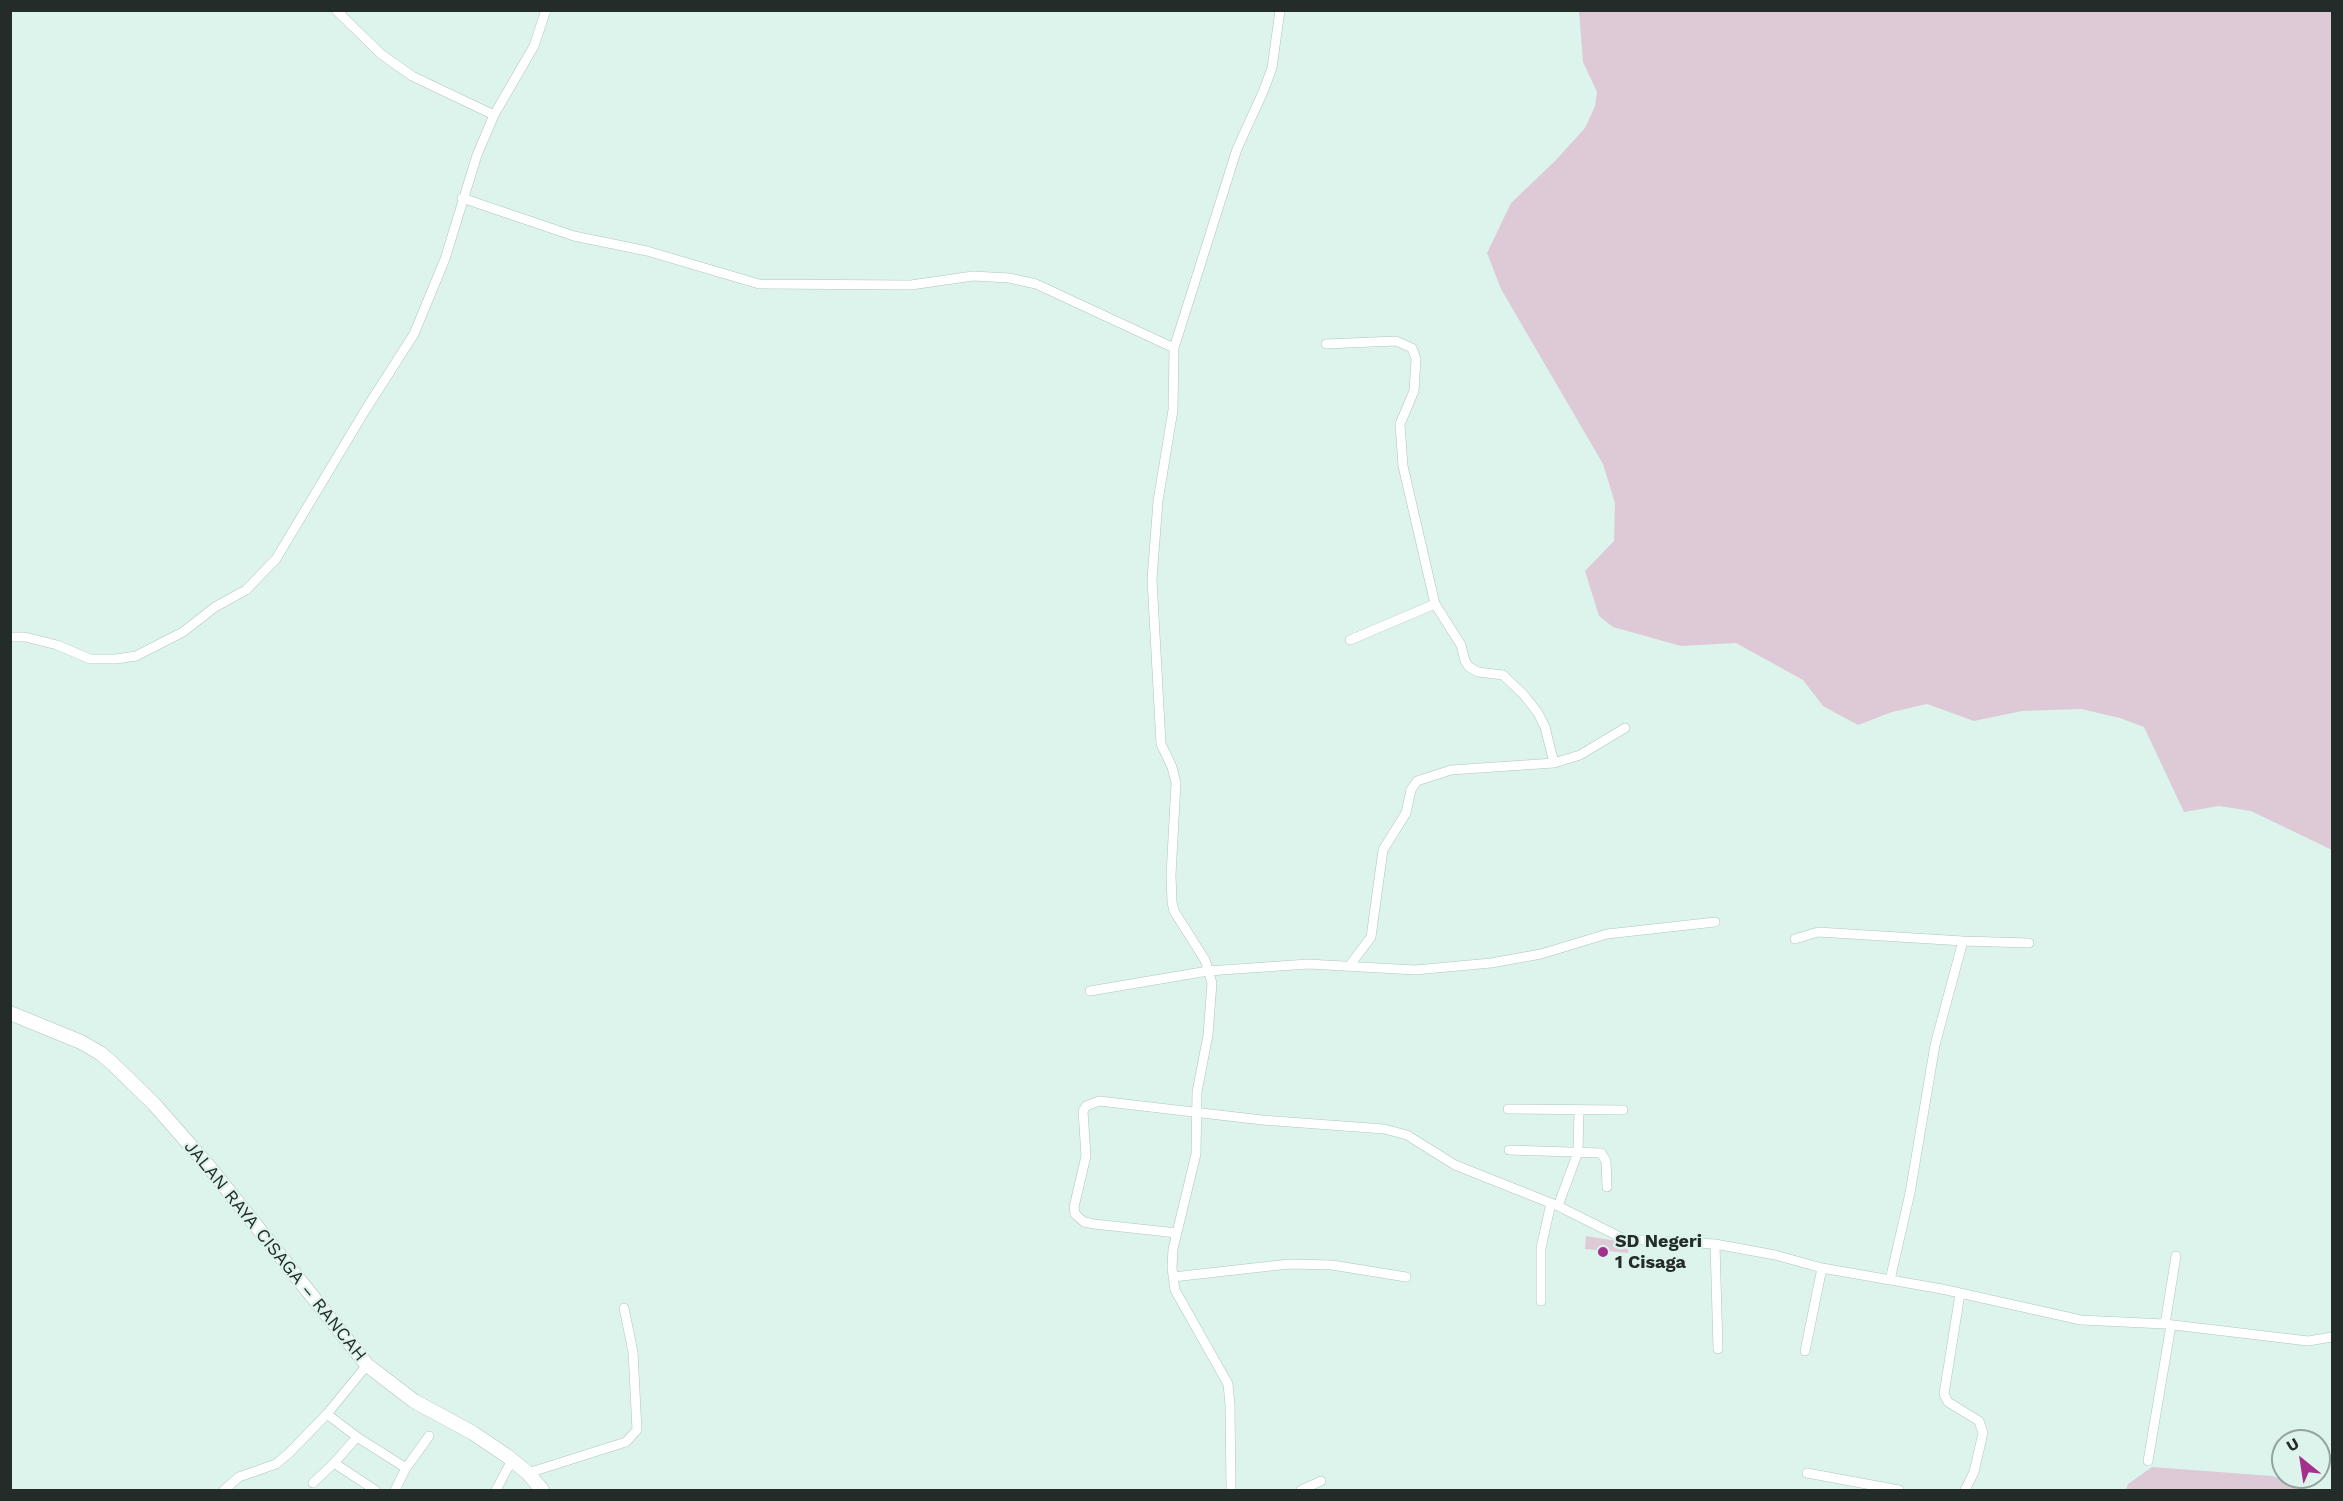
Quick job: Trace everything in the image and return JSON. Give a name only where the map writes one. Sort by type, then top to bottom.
[{"type":"main road","name":"JALAN RAYA CISAGA – RANCAH","points":[[10,1013],[81,1042],[100,1053],[137,1087],[211,1169],[367,1365],[414,1401],[473,1433],[512,1460],[528,1473],[542,1491]]},
{"type":"street","points":[[336,10],[381,54],[412,76],[494,115]]},
{"type":"street","points":[[10,637],[25,637],[57,645],[90,659],[136,656],[183,632],[215,607],[246,590],[276,559],[414,334],[445,259],[462,198],[494,115],[506,98],[534,46],[546,10]]},
{"type":"street","points":[[1232,1491],[1228,1384],[1175,1290],[1173,1277],[1173,1249],[1196,1155],[1197,1092],[1208,1035],[1212,983],[1205,960],[1174,911],[1172,902],[1171,875],[1176,783],[1172,767],[1161,744],[1152,579],[1158,501],[1173,410],[1174,348],[1237,149],[1272,68],[1280,10]]},
{"type":"street","points":[[462,198],[574,236],[647,251],[759,284],[911,285],[973,276],[1008,278],[1036,284],[1174,348]]},
{"type":"street","points":[[1326,344],[1396,341],[1412,348],[1416,359],[1414,391],[1400,424],[1403,466],[1435,604],[1461,645],[1469,667],[1478,672],[1503,675],[1524,695],[1538,713],[1545,727],[1554,763]]},
{"type":"street","points":[[1350,640],[1435,604]]},
{"type":"street","points":[[1350,965],[1371,936],[1383,850],[1406,813],[1411,790],[1417,781],[1451,770],[1554,763],[1580,755],[1624,728]]},
{"type":"street","points":[[1090,991],[1208,971],[1308,964],[1415,970],[1491,963],[1541,954],[1607,934],[1715,922]]},
{"type":"street","points":[[1795,939],[1818,932],[2029,943]]},
{"type":"street","points":[[1890,1280],[1910,1193],[1935,1045],[1963,941]]},
{"type":"street","points":[[1177,1233],[1094,1224],[1084,1222],[1075,1214],[1074,1207],[1087,1147],[1083,1111],[1090,1103],[1099,1101],[1196,1113],[1384,1129],[1407,1135],[1455,1165],[1554,1204],[1618,1238],[1665,1243],[1715,1244],[2081,1320],[2168,1324],[2292,1340],[2308,1341],[2332,1337]]},
{"type":"street","points":[[1508,1109],[1623,1110]]},
{"type":"street","points":[[1540,1301],[1542,1248],[1554,1204],[1578,1152],[1579,1110]]},
{"type":"street","points":[[1509,1150],[1598,1152],[1606,1161],[1607,1187]]},
{"type":"street","points":[[1715,1244],[1718,1349]]},
{"type":"street","points":[[2148,1461],[2176,1256]]},
{"type":"street","points":[[1173,1277],[1289,1264],[1332,1265],[1406,1277]]},
{"type":"street","points":[[1805,1351],[1822,1268]]},
{"type":"street","points":[[1960,1294],[1944,1394],[1948,1402],[1979,1421],[1983,1433],[1974,1472],[1965,1491]]},
{"type":"street","points":[[528,1473],[626,1442],[637,1430],[633,1352],[624,1308]]},
{"type":"street","points":[[224,1491],[239,1477],[276,1464],[327,1414],[367,1365]]},
{"type":"street","points":[[327,1414],[357,1437],[406,1468]]},
{"type":"street","points":[[394,1491],[406,1468],[429,1436]]},
{"type":"street","points":[[313,1483],[357,1437]]},
{"type":"street","points":[[496,1491],[512,1460]]},
{"type":"street","points":[[333,1463],[375,1491]]},
{"type":"street","points":[[1807,1473],[1899,1491]]},
{"type":"street","points":[[1301,1491],[1321,1481]]},
{"type":"shaded area","points":[[1579,11],[2332,11],[2332,850],[2251,811],[2219,806],[2184,812],[2144,727],[2120,718],[2081,709],[2022,711],[1974,721],[1927,704],[1892,712],[1858,725],[1823,706],[1803,680],[1736,643],[1681,646],[1613,627],[1599,616],[1585,571],[1614,541],[1615,503],[1603,464],[1501,289],[1487,253],[1511,203],[1555,161],[1585,128],[1595,106],[1597,92],[1583,62]]},
{"type":"shaded area","points":[[1586,1236],[1629,1243],[1628,1253],[1585,1249]]},
{"type":"shaded area","points":[[2152,1467],[2271,1476],[2271,1489],[2308,1490],[2126,1490],[2128,1484]]},
{"type":"place","name":"SD Negeri 1 Cisaga","points":[[1603,1252]]}]
